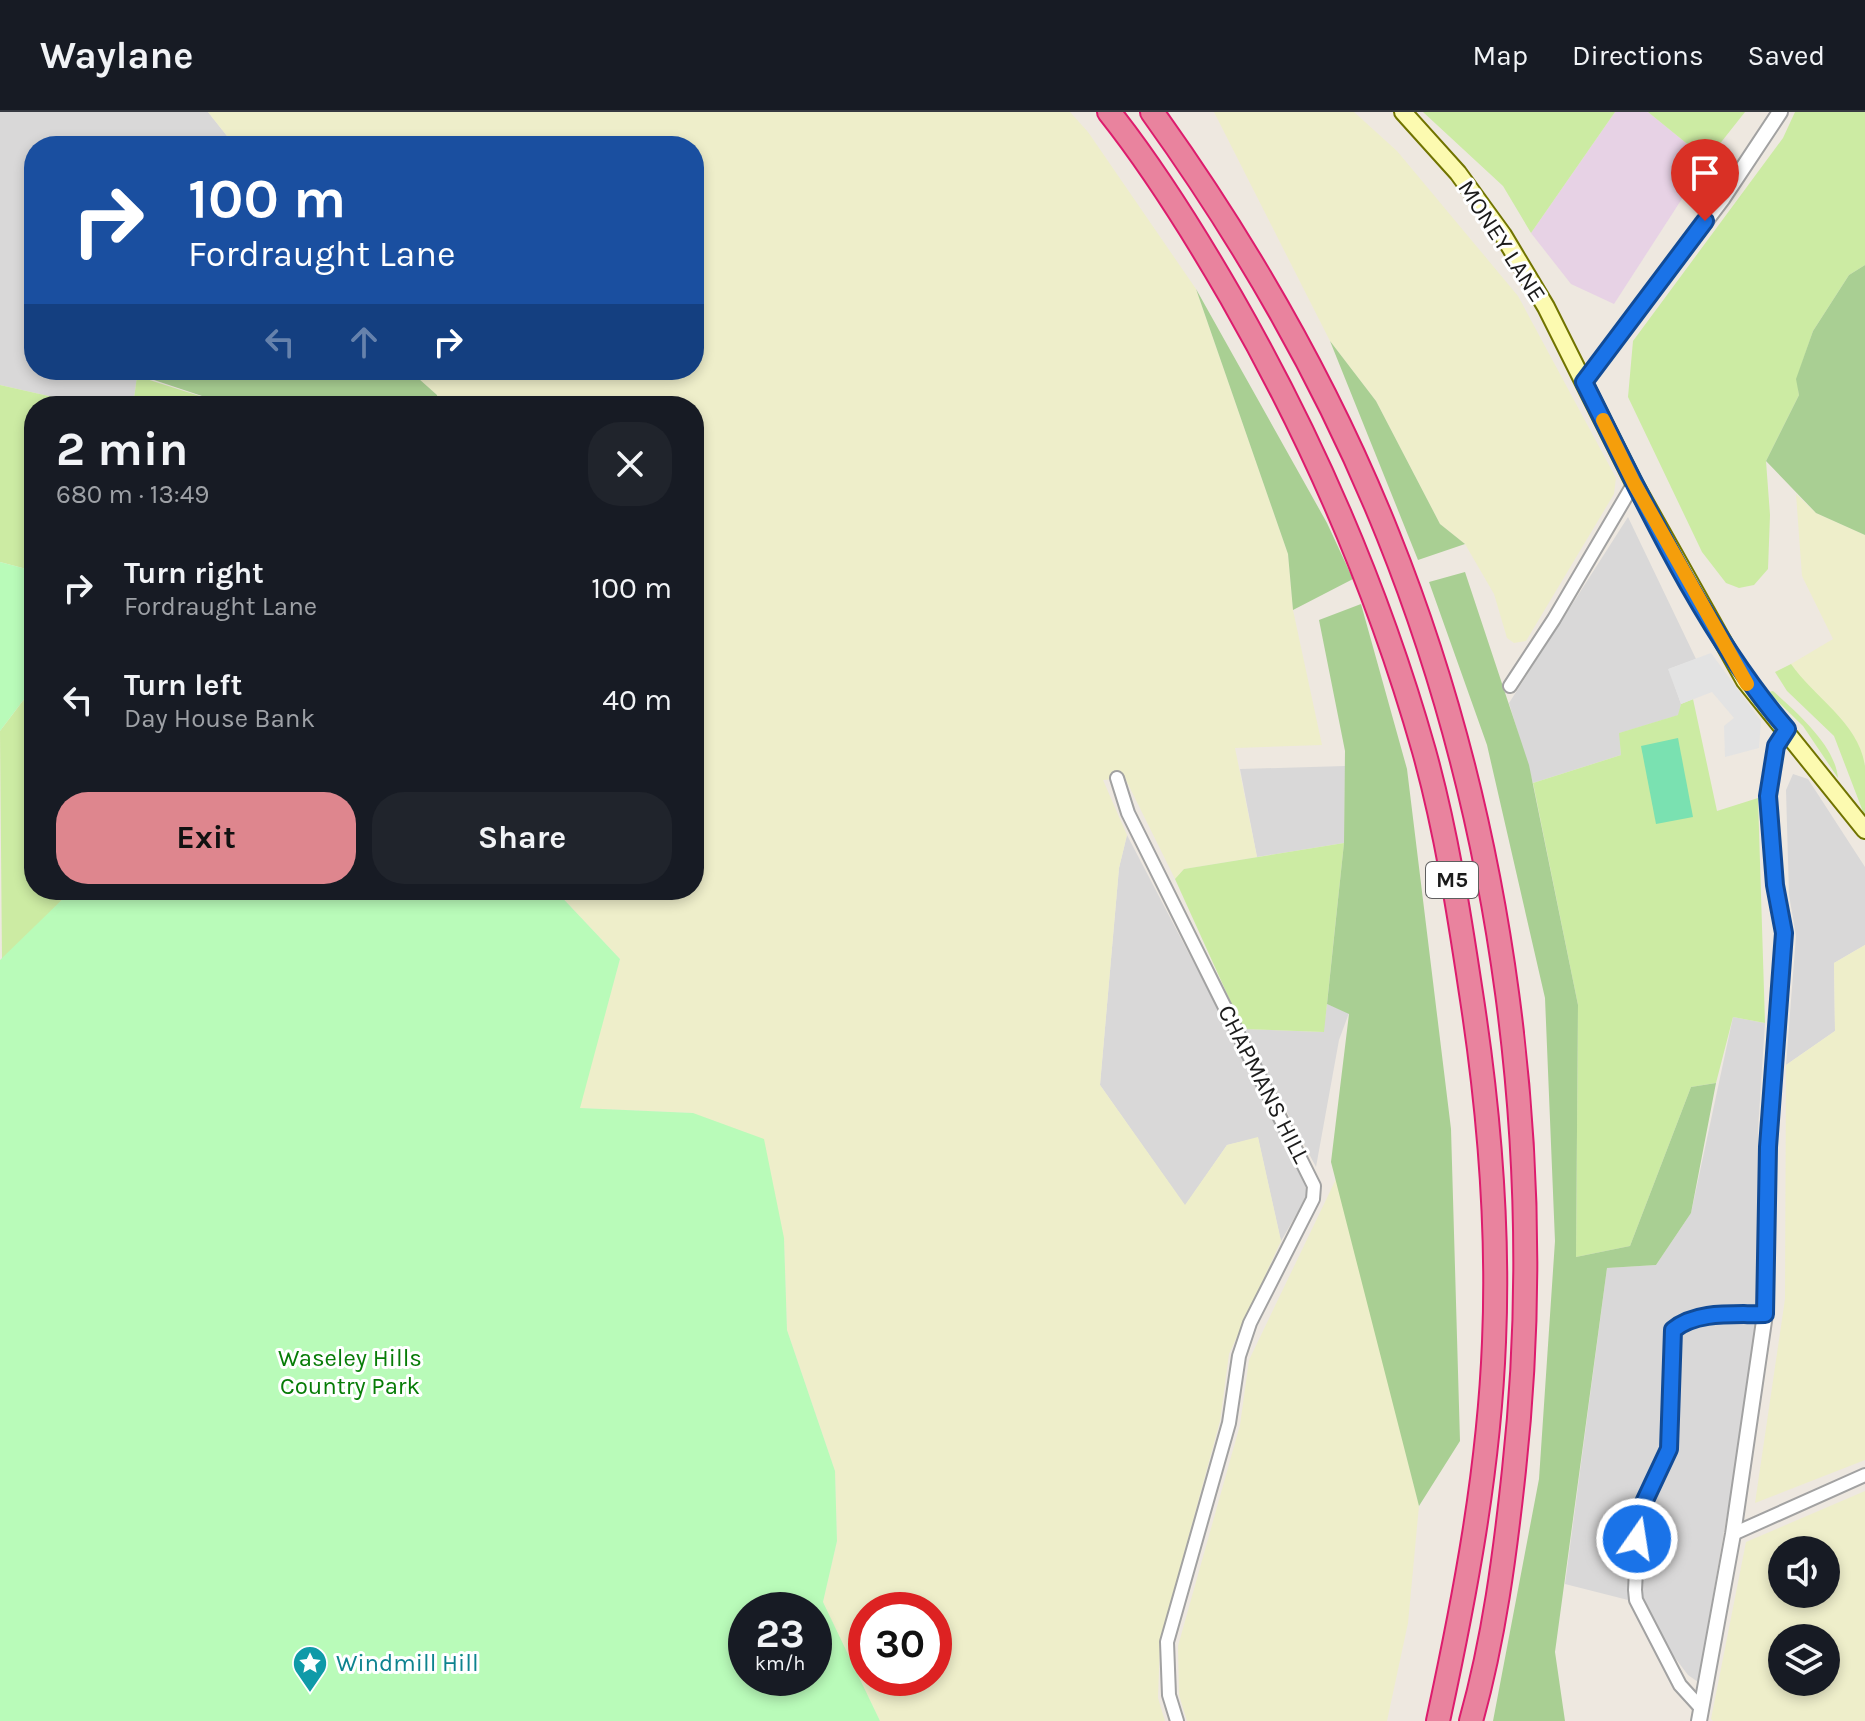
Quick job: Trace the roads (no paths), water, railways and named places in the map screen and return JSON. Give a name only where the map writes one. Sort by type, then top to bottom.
[{"type":"highway","name":"M5","points":[[1109,112],[1198,242],[1269,363],[1334,498],[1385,627],[1425,753],[1459,909],[1482,1062],[1494,1194],[1494,1343],[1469,1572],[1438,1721]]},
{"type":"highway","name":"M5","points":[[1152,112],[1187,160],[1289,329],[1344,435],[1387,534],[1420,622],[1450,723],[1492,901],[1515,1053],[1525,1191],[1527,1296],[1519,1423],[1505,1556],[1471,1721]]},
{"type":"main road","name":"MONEY LANE","points":[[1403,112],[1458,173],[1503,235],[1584,382],[1634,483],[1745,681],[1787,729],[1865,830]]},
{"type":"street","points":[[1584,382],[1723,198],[1780,112]]},
{"type":"street","points":[[1510,686],[1554,619],[1634,483]]},
{"type":"street","points":[[1700,1714],[1733,1534],[1765,1314],[1768,1147],[1784,933],[1775,885],[1768,796],[1776,746],[1787,729]]},
{"type":"street","name":"CHAPMANS HILL","points":[[1117,778],[1128,813],[1314,1186],[1313,1199],[1250,1323],[1239,1356],[1229,1423],[1167,1642],[1169,1695],[1177,1721]]},
{"type":"street","points":[[1700,1714],[1680,1685],[1636,1600],[1639,1513],[1669,1449],[1673,1330],[1686,1321],[1702,1317],[1765,1314]]},
{"type":"street","points":[[1733,1534],[1865,1475]]},
{"type":"place","name":"Windmill Hill","points":[[310,1694]]},
{"type":"park label","name":"Waseley Hills Country Park","points":[[350,1372]]}]
